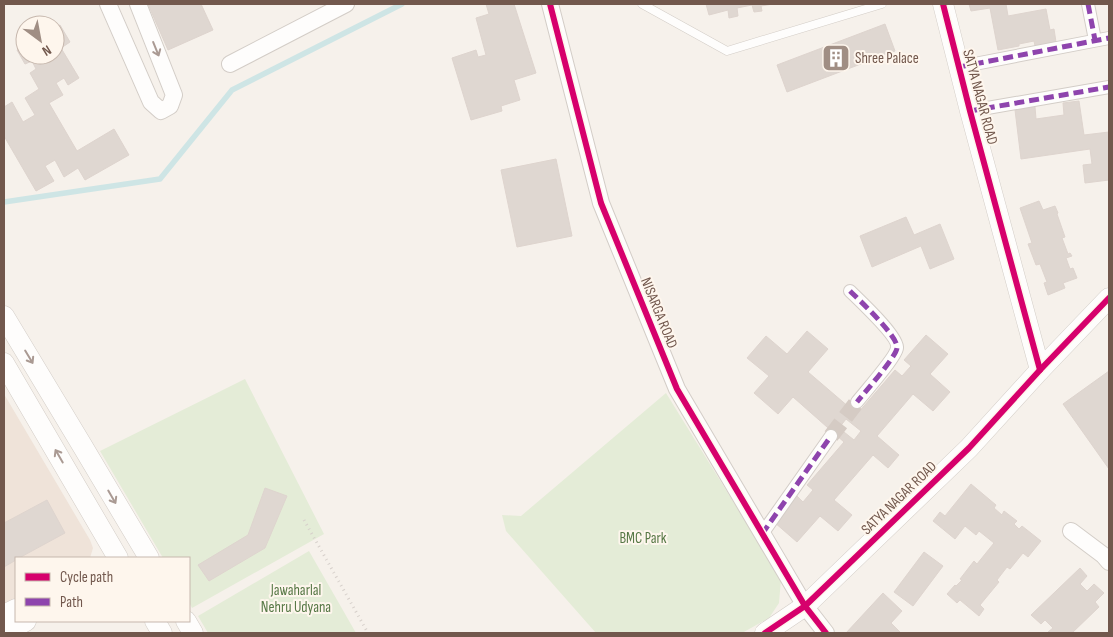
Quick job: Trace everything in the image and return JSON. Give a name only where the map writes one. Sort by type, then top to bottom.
[{"type":"street","points":[[108,4],[151,102],[161,111],[170,106],[174,95],[138,4]]},
{"type":"street","points":[[230,64],[346,4]]},
{"type":"street","name":"NISARGA ROAD","points":[[550,4],[601,203],[677,389],[804,606],[826,633]]},
{"type":"street","name":"SATYA NAGAR ROAD","points":[[943,4],[1040,370]]},
{"type":"street","points":[[1088,4],[1095,40]]},
{"type":"street","points":[[959,67],[1109,38]]},
{"type":"street","points":[[970,111],[1109,87]]},
{"type":"street","points":[[850,291],[889,332],[896,342],[897,348],[893,357],[857,402]]},
{"type":"street","name":"SATYA NAGAR ROAD","points":[[765,633],[804,606],[969,448],[1109,298]]},
{"type":"street","points":[[4,316],[88,455],[143,553],[113,557],[4,362]]},
{"type":"street","points":[[762,534],[831,436]]},
{"type":"street","points":[[1071,531],[1103,555],[1109,562]]},
{"type":"street","points":[[4,616],[15,610]]},
{"type":"street","points":[[4,633],[24,622]]},
{"type":"street","points":[[156,622],[162,633]]},
{"type":"street","points":[[187,622],[193,633]]},
{"type":"lane","points":[[642,4],[727,52],[882,4]]},
{"type":"path","points":[[304,520],[368,633]]},
{"type":"shaded area","points":[[4,394],[93,548],[90,557],[15,557],[15,603],[4,610]]},
{"type":"green space","points":[[245,379],[324,534],[192,608],[190,604],[190,557],[162,557],[100,451]]},
{"type":"green space","name":"BMC Park","points":[[666,393],[781,579],[779,603],[769,618],[742,633],[596,633],[506,531],[502,515],[521,516]]},
{"type":"green space","name":"Jawaharlal Nehru Udyana","points":[[309,551],[356,633],[208,633],[198,616]]},
{"type":"building","points":[[148,4],[201,4],[213,30],[168,50]]},
{"type":"building","points":[[486,4],[514,4],[536,73],[514,80],[520,100],[501,106],[502,111],[471,120],[452,58],[476,50],[478,57],[486,55],[476,18],[489,14]]},
{"type":"building","points":[[706,4],[773,4],[761,6],[762,11],[754,12],[752,5],[737,8],[738,16],[729,18],[728,10],[709,15]]},
{"type":"building","points":[[969,4],[1006,4],[1008,16],[1046,9],[1050,30],[1054,29],[1056,42],[1035,46],[1034,41],[998,50],[990,8],[971,11]]},
{"type":"building","name":"Shree Palace","points":[[885,24],[895,51],[787,92],[777,65]]},
{"type":"building","points":[[65,34],[70,42],[65,45]]},
{"type":"building","points":[[65,55],[79,78],[68,85],[64,78],[56,83],[63,95],[49,103],[77,151],[114,129],[129,155],[85,180],[78,168],[64,177],[55,160],[45,166],[54,181],[36,191],[4,136],[4,107],[12,102],[23,122],[35,115],[25,98],[39,89],[30,73],[36,69],[34,65],[65,65]]},
{"type":"building","points":[[1079,101],[1084,135],[1109,132],[1109,180],[1085,183],[1083,165],[1092,164],[1090,149],[1021,159],[1015,110],[1035,107],[1036,119],[1064,115],[1063,103]]},
{"type":"building","points":[[556,159],[572,236],[517,247],[501,170]]},
{"type":"building","points":[[1039,201],[1043,210],[1055,206],[1065,237],[1062,238],[1068,254],[1070,253],[1072,256],[1066,258],[1070,269],[1073,268],[1077,278],[1063,283],[1065,288],[1048,295],[1044,283],[1047,282],[1040,264],[1036,265],[1028,244],[1032,243],[1020,208]]},
{"type":"building","points":[[906,217],[914,235],[940,224],[954,259],[930,269],[921,246],[872,267],[860,236]]},
{"type":"building","points":[[807,331],[828,349],[808,372],[857,414],[895,370],[902,376],[911,366],[904,360],[926,335],[948,354],[930,374],[950,392],[933,411],[913,394],[877,436],[899,455],[888,468],[873,455],[834,500],[852,515],[838,531],[820,516],[797,542],[774,522],[797,496],[803,502],[813,490],[807,485],[844,442],[793,397],[778,414],[754,393],[769,376],[747,358],[766,336],[787,354]],"holes":[[[846,419],[861,431],[854,440],[839,428]]]},
{"type":"building","points":[[1109,371],[1109,469],[1063,404]]},
{"type":"building","points":[[971,484],[996,505],[994,508],[1002,515],[1004,511],[1017,521],[1014,524],[1019,529],[1022,526],[1041,541],[1028,557],[1023,553],[1010,569],[1007,567],[997,580],[999,582],[980,605],[984,609],[979,616],[960,600],[957,603],[947,594],[962,580],[960,579],[974,561],[977,564],[994,543],[979,531],[976,535],[965,526],[955,539],[933,521],[940,512],[945,516]]},
{"type":"building","points":[[265,488],[287,496],[265,548],[209,581],[198,565],[248,535]]},
{"type":"building","points":[[47,500],[65,533],[21,557],[15,557],[15,561],[4,567],[4,523]]},
{"type":"building","points":[[924,552],[943,566],[913,606],[894,592]]},
{"type":"building","points":[[1080,568],[1087,576],[1080,584],[1087,591],[1094,584],[1104,593],[1095,602],[1099,607],[1072,633],[1049,633],[1053,628],[1045,620],[1041,624],[1031,615]]},
{"type":"building","points":[[883,593],[902,611],[891,623],[901,633],[846,633]]},
{"type":"waterway","points":[[4,202],[160,179],[232,90],[402,4]]},
{"type":"tunnel","points":[[831,436],[857,402]]},
{"type":"marked path","points":[[1088,4],[1095,40]]},
{"type":"marked path","points":[[959,67],[1109,38]]},
{"type":"marked path","points":[[970,111],[1109,87]]},
{"type":"marked path","points":[[850,291],[892,336],[897,348],[886,366],[857,402]]},
{"type":"marked path","points":[[762,534],[831,436]]},
{"type":"cycle path","points":[[550,4],[601,203],[677,389],[805,606],[826,633]]},
{"type":"cycle path","points":[[943,4],[1040,370]]},
{"type":"cycle path","points":[[765,633],[805,606],[969,448],[1109,298]]},
{"type":"place","name":"Shree Palace","points":[[836,58]]}]
